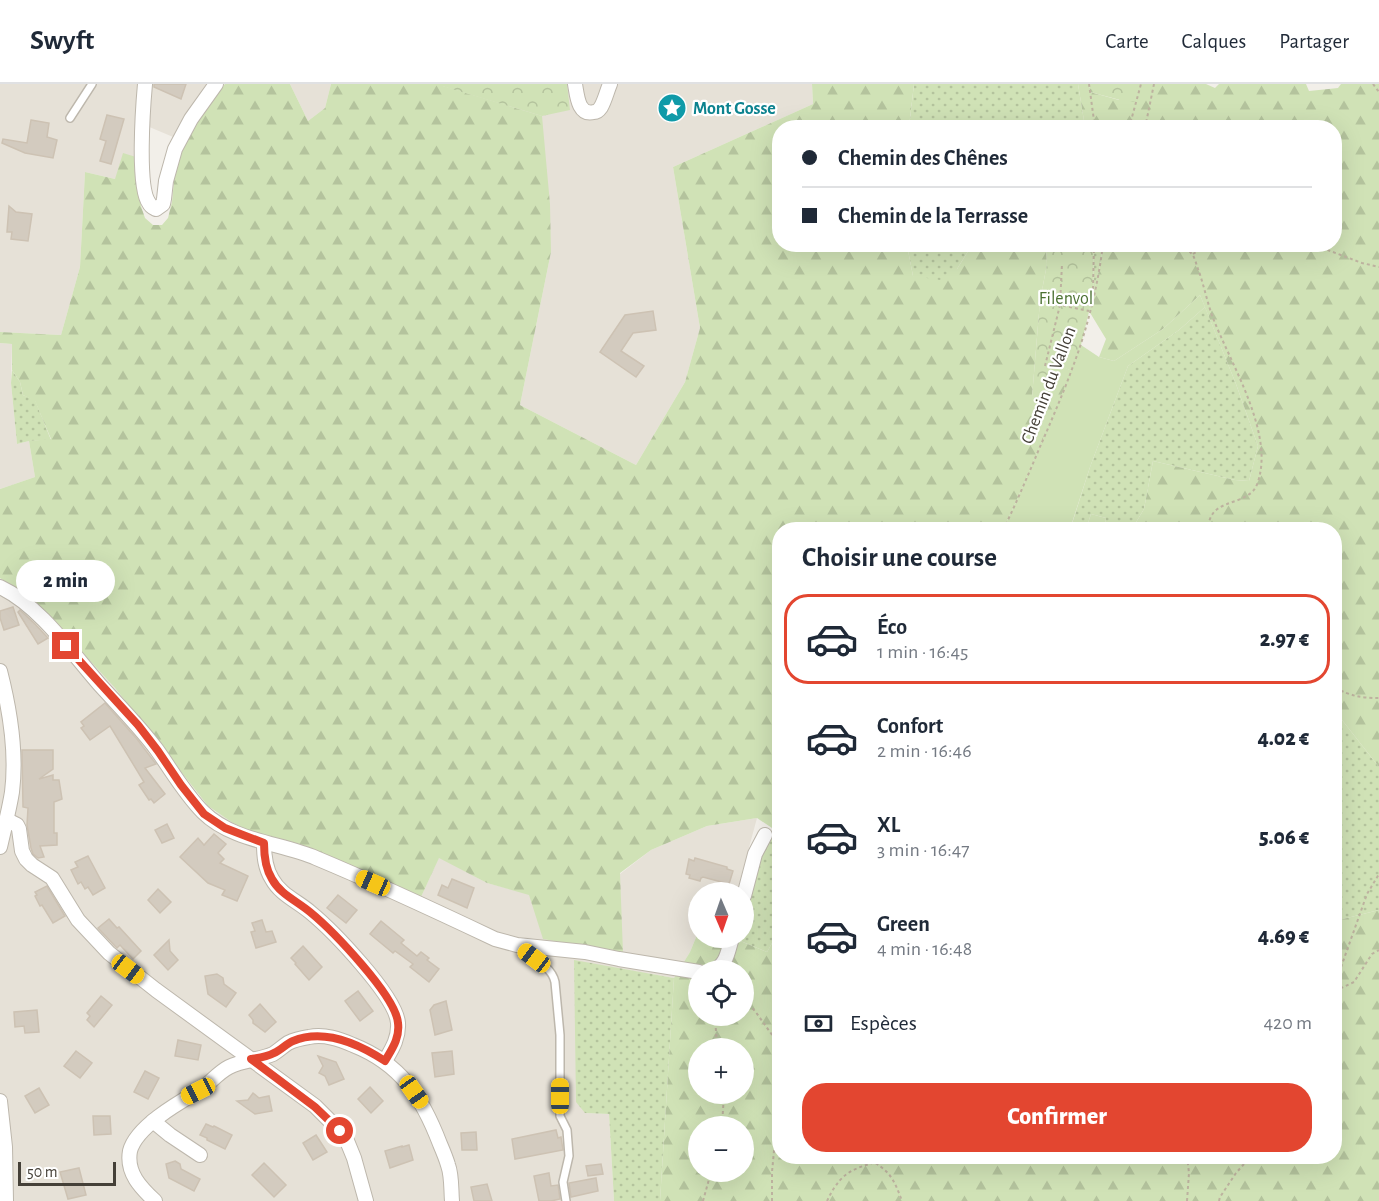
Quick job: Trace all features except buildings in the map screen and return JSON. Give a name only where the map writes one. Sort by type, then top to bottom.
[{"type":"street","points":[[145,84],[142,107],[143,178],[147,200],[150,206],[156,208],[163,204],[166,181],[175,148],[191,119],[216,84]]},
{"type":"street","points":[[575,84],[580,106],[591,113],[601,107],[610,84]]},
{"type":"street","points":[[0,587],[22,600],[33,610],[138,725],[204,814],[225,828],[264,843],[313,857],[495,939],[517,945],[585,952],[688,970]]},
{"type":"street","points":[[0,671],[13,749],[12,791],[0,847]]},
{"type":"street","points":[[7,820],[17,825],[24,856],[28,863],[52,878],[73,913],[109,953],[315,1107],[345,1136],[354,1158],[366,1201]]},
{"type":"street","points":[[748,882],[755,854],[765,835]]},
{"type":"street","points":[[264,843],[266,864],[272,880],[340,941],[393,1006],[398,1022],[398,1035],[385,1061]]},
{"type":"street","points":[[155,1201],[136,1180],[129,1161],[134,1142],[153,1121],[198,1091],[220,1072],[241,1062],[273,1054],[295,1040],[321,1036],[346,1042],[373,1054],[385,1061],[405,1081],[428,1114],[449,1166],[452,1201]]},
{"type":"street","points":[[0,1101],[5,1147],[6,1201]]},
{"type":"street","points":[[153,1121],[200,1155]]},
{"type":"lane","points":[[70,118],[92,84]]},
{"type":"lane","points":[[517,945],[554,976],[560,1035],[560,1116],[567,1130],[569,1156],[563,1182],[566,1201]]},
{"type":"path","points":[[1089,84],[1094,120]]},
{"type":"path","points":[[1131,120],[1141,84]]},
{"type":"path","points":[[1147,120],[1154,84]]},
{"type":"path","points":[[1373,84],[1379,92]]},
{"type":"path","points":[[1093,295],[1094,252]]},
{"type":"path","name":"Chemin du Vallon","points":[[1007,522],[1072,371],[1081,345],[1102,252]]},
{"type":"path","points":[[1190,252],[1213,317],[1255,418],[1262,451],[1260,475],[1254,490],[1213,511],[1209,522]]},
{"type":"path","points":[[1192,254],[1196,252]]},
{"type":"path","points":[[1333,252],[1379,267]]},
{"type":"path","points":[[1046,366],[1060,305],[1062,264]]},
{"type":"path","points":[[1060,305],[1089,311]]},
{"type":"path","points":[[1342,691],[1362,698],[1379,698]]},
{"type":"path","points":[[1342,964],[1367,894],[1379,874]]},
{"type":"path","points":[[1342,988],[1354,982],[1372,954],[1379,950]]},
{"type":"path","points":[[754,1010],[772,1035]]},
{"type":"path","points":[[772,1201],[773,1164]]},
{"type":"path","points":[[827,1201],[845,1175],[858,1167],[871,1164]]},
{"type":"path","points":[[877,1164],[884,1167],[890,1174],[902,1201]]},
{"type":"path","points":[[1186,1201],[1188,1164]]},
{"type":"path","points":[[1220,1201],[1220,1197],[1244,1164]]},
{"type":"path","points":[[703,1201],[708,1182]]},
{"type":"shaded area","points":[[0,84],[225,84],[185,142],[147,126],[146,160],[115,179],[85,172],[80,267],[61,335],[0,332]]},
{"type":"shaded area","points":[[290,84],[331,84],[325,108],[308,121]]},
{"type":"shaded area","points":[[443,84],[812,84],[813,104],[777,120],[772,120],[772,122],[673,167],[700,328],[685,382],[636,465],[520,405],[551,252]]},
{"type":"shaded area","points":[[0,343],[12,344],[11,383],[17,444],[29,441],[35,477],[0,489]]},
{"type":"shaded area","points":[[0,578],[35,601],[115,688],[208,807],[265,838],[316,851],[421,897],[439,857],[487,883],[529,894],[620,874],[651,850],[707,826],[757,818],[740,882],[688,882],[688,948],[692,948],[674,978],[574,961],[585,1113],[609,1114],[614,1201],[0,1201]]},
{"type":"green space","points":[[225,84],[290,84],[308,121],[325,108],[331,84],[443,84],[443,86],[542,116],[550,204],[551,252],[520,405],[636,465],[685,382],[700,328],[673,167],[772,122],[772,252],[908,252],[913,276],[940,280],[957,269],[968,252],[1046,252],[1047,264],[1040,301],[1032,397],[1044,398],[1055,363],[1072,371],[1006,522],[772,522],[772,828],[757,818],[707,826],[651,850],[620,873],[623,953],[543,939],[529,895],[487,883],[439,858],[421,897],[316,851],[265,838],[233,823],[208,806],[115,688],[35,601],[0,578],[0,489],[35,477],[29,441],[51,439],[35,401],[23,395],[20,382],[12,370],[12,344],[0,343],[0,332],[61,335],[80,267],[85,172],[115,179],[123,153],[136,157],[141,206],[145,218],[153,225],[162,225],[168,218],[180,154],[197,122]]},
{"type":"green space","points":[[443,84],[567,84],[570,110],[542,116],[442,86]]},
{"type":"green space","points":[[812,84],[914,84],[910,120],[777,120],[813,104]]},
{"type":"green space","points":[[914,84],[1078,84],[1084,120],[910,120]]},
{"type":"green space","points":[[1078,84],[1089,84],[1090,92],[1119,100],[1125,84],[1206,84],[1215,88],[1219,84],[1306,84],[1309,91],[1338,88],[1341,84],[1379,84],[1379,767],[1342,720],[1342,522],[1136,522],[1144,509],[1153,461],[1235,480],[1249,481],[1258,446],[1200,295],[1163,329],[1114,361],[1099,357],[1106,339],[1089,311],[1102,252],[1342,252],[1342,120],[1084,120]]},
{"type":"green space","points":[[1089,84],[1141,84],[1136,102],[1090,92]]},
{"type":"green space","points":[[908,252],[968,252],[957,269],[952,309],[913,276]]},
{"type":"green space","name":"Filenvol","points":[[1046,252],[1094,252],[1093,295],[1081,345],[1072,371],[1055,364],[1044,398],[1032,397],[1040,301],[1047,264]]},
{"type":"green space","points":[[1094,252],[1102,252],[1100,266],[1093,295]]},
{"type":"green space","points":[[1200,295],[1205,307],[1179,330],[1128,366],[1072,522],[1006,522],[1081,345],[1099,357],[1114,361],[1163,329]]},
{"type":"green space","points":[[1205,307],[1258,446],[1249,481],[1235,480],[1153,461],[1144,509],[1136,522],[1106,522],[1106,518],[1091,514],[1088,522],[1073,522],[1090,467],[1128,366],[1179,330]]},
{"type":"green space","points":[[12,370],[20,382],[23,395],[35,400],[51,440],[17,444],[11,383]]},
{"type":"green space","points":[[1091,514],[1106,518],[1106,522],[1088,522]]},
{"type":"green space","points":[[1342,720],[1379,767],[1379,910],[1342,919]]},
{"type":"green space","points":[[772,835],[772,943],[767,952],[754,947],[754,882],[760,858]]},
{"type":"green space","points":[[1379,910],[1379,1201],[660,1201],[674,978],[692,948],[754,947],[767,952],[772,943],[772,1164],[1342,1164],[1342,919]]},
{"type":"green space","points":[[574,960],[674,978],[660,1201],[614,1201],[609,1114],[585,1113],[576,1102]]},
{"type":"place","name":"Mont Gosse","points":[[672,108]]},
{"type":"route","points":[[66,646],[138,725],[204,814],[225,828],[264,843],[264,855],[272,880],[340,941],[393,1006],[398,1022],[398,1035],[385,1061],[346,1042],[321,1036],[295,1040],[273,1054],[251,1059],[315,1107],[340,1131]]}]
